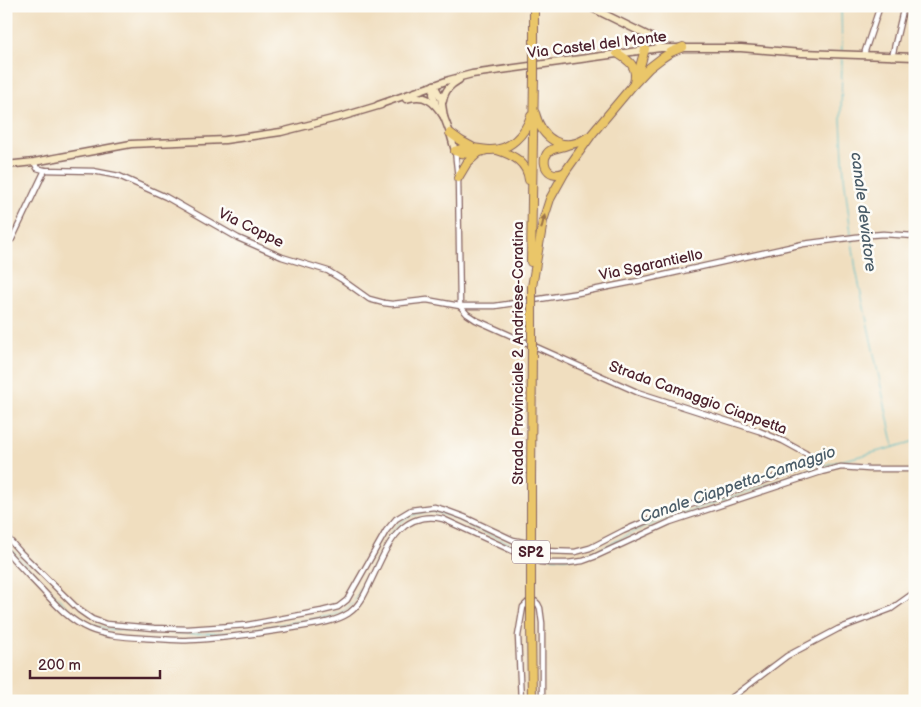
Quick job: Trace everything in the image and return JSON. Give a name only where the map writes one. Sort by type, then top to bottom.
[{"type":"main road","name":"Strada Provinciale 2 Andriese-Coratina","points":[[532,701],[531,267],[534,6]]},
{"type":"main road","points":[[588,6],[656,40],[660,48]]},
{"type":"main road","points":[[532,287],[542,221],[550,199],[565,172],[634,81],[662,58],[683,47]]},
{"type":"main road","name":"Via Castel del Monte","points":[[378,105],[464,76],[645,49],[683,47],[741,48],[915,58]]},
{"type":"main road","points":[[645,49],[649,58],[649,68]]},
{"type":"main road","points":[[634,81],[645,49]]},
{"type":"main road","points":[[617,53],[627,59],[634,67],[634,81]]},
{"type":"main road","points":[[440,106],[448,89],[453,83],[464,76]]},
{"type":"main road","points":[[434,85],[439,92],[440,106],[455,151],[463,155],[510,145],[517,140],[525,129],[534,106]]},
{"type":"main road","points":[[6,165],[34,162],[132,144],[225,140],[281,132],[378,105],[418,97],[428,99],[440,106]]},
{"type":"main road","points":[[534,106],[541,130],[549,139],[567,145]]},
{"type":"main road","points":[[450,133],[472,147]]},
{"type":"main road","points":[[565,172],[553,174],[546,168],[544,163],[546,155],[551,150],[575,144],[592,134]]},
{"type":"main road","points":[[455,151],[472,147],[511,154],[521,162],[528,174],[532,202]]},
{"type":"main road","points":[[458,178],[467,163],[478,153]]},
{"type":"street","points":[[865,55],[880,6]]},
{"type":"street","points":[[892,56],[904,6]]},
{"type":"street","points":[[455,151],[458,178],[460,306]]},
{"type":"street","points":[[6,243],[12,239],[45,170],[37,168],[34,162]]},
{"type":"street","name":"Via Coppe","points":[[45,170],[93,170],[119,176],[166,197],[238,238],[282,257],[328,271],[376,302],[392,304],[428,300],[460,306]]},
{"type":"street","name":"Via Sgarantiello","points":[[460,306],[495,306],[578,293],[783,248],[856,236],[883,234],[915,236]]},
{"type":"street","name":"Strada Camaggio Ciappetta","points":[[460,306],[476,320],[636,392],[759,430],[794,446],[818,463]]},
{"type":"street","points":[[6,536],[79,610],[92,619],[106,624],[154,628],[188,629],[247,625],[322,612],[338,607],[347,600],[379,542],[396,519],[410,510],[434,506],[513,540],[534,542],[544,551],[575,552],[590,548],[625,530],[665,513],[818,463],[821,471]]},
{"type":"street","points":[[6,551],[60,609],[80,624],[100,633],[136,638],[189,640],[243,636],[334,621],[350,612],[361,602],[388,547],[398,532],[404,526],[424,518],[443,519],[540,562],[583,561],[594,558],[670,522],[821,471],[841,467],[915,469]]},
{"type":"street","points":[[735,490],[738,500]]},
{"type":"street","points":[[487,540],[492,530]]},
{"type":"street","points":[[625,530],[630,540]]},
{"type":"street","points":[[379,542],[388,547]]},
{"type":"street","points":[[726,701],[787,656],[838,628],[891,609],[915,592]]},
{"type":"street","points":[[60,609],[69,600]]},
{"type":"street","points":[[521,701],[519,627],[523,607],[528,602],[534,601],[540,608],[542,623],[542,701]]},
{"type":"street","points":[[301,615],[302,626]]},
{"type":"street","points":[[188,629],[189,640]]},
{"type":"waterway","name":"canale deviatore","points":[[841,6],[842,52]]},
{"type":"waterway","name":"canale deviatore","points":[[842,56],[841,119],[844,176],[851,234],[856,270],[894,447]]},
{"type":"waterway","name":"Canale Ciappetta-Camaggio","points":[[822,466],[915,441]]},
{"type":"waterway","name":"Canale Ciappetta-Camaggio","points":[[534,553],[564,558],[583,556],[667,518],[818,467]]},
{"type":"waterway","name":"Canale Ciappetta-Camaggio","points":[[6,544],[71,611],[91,624],[109,629],[194,634],[237,632],[330,616],[344,611],[354,601],[392,532],[405,519],[423,512],[444,514],[528,550]]}]
